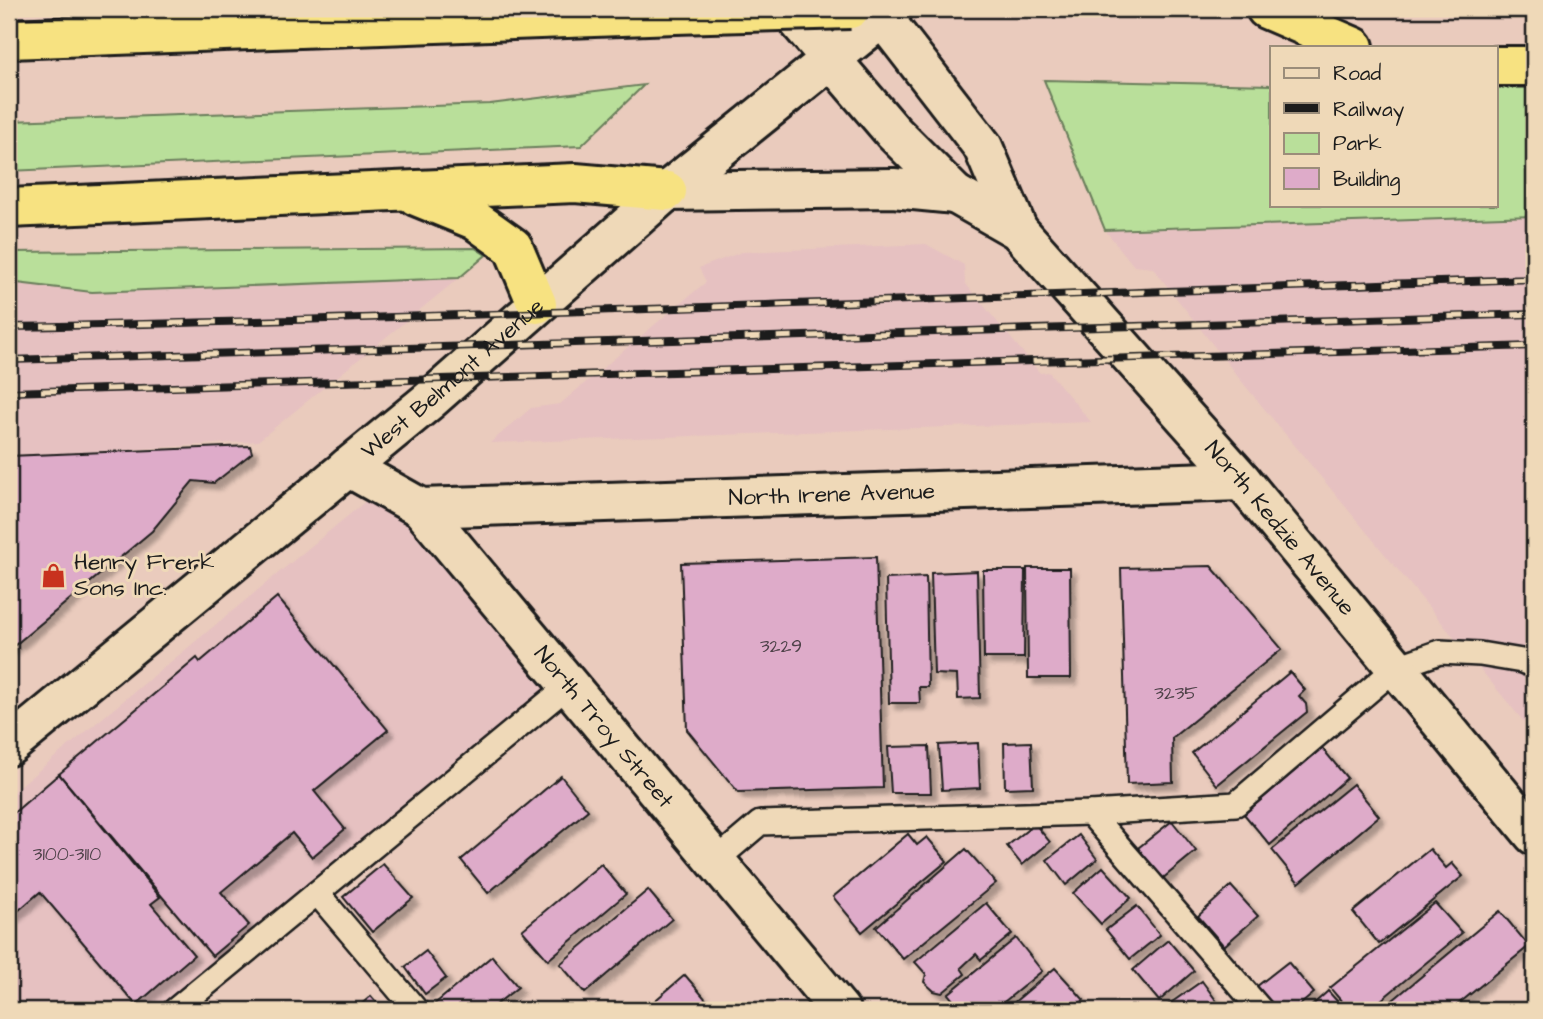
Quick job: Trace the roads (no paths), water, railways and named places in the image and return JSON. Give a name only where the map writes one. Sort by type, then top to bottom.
[{"type":"highway","points":[[1266,9],[1352,46]]},
{"type":"highway","points":[[9,39],[675,14],[875,11]]},
{"type":"highway","points":[[1498,66],[1534,66]]},
{"type":"highway","points":[[9,208],[575,183],[667,191]]},
{"type":"highway","points":[[404,191],[475,220],[513,247],[537,304]]},
{"type":"main road","name":"North Kedzie Avenue","points":[[788,9],[893,132],[955,194],[1017,230],[1242,481],[1534,835]]},
{"type":"main road","name":"North Kedzie Avenue","points":[[875,11],[983,147],[1017,230]]},
{"type":"main road","name":"West Belmont Avenue","points":[[9,746],[348,467],[667,191],[831,59],[875,11]]},
{"type":"main road","points":[[667,191],[893,188],[955,194]]},
{"type":"main road","name":"North Troy Street","points":[[348,467],[421,508],[840,1010]]},
{"type":"main road","name":"North Irene Avenue","points":[[421,508],[1242,481]]},
{"type":"lane","points":[[714,862],[760,823],[1090,813],[1236,804],[1397,667],[1440,652],[1480,654],[1522,661],[1534,666]]},
{"type":"lane","points":[[175,1010],[568,687]]},
{"type":"lane","points":[[1090,813],[1261,1010]]},
{"type":"lane","points":[[317,893],[416,1010]]},
{"type":"railway","points":[[9,327],[1534,279]]},
{"type":"railway","points":[[9,360],[1534,314]]},
{"type":"railway","points":[[9,392],[1534,346]]},
{"type":"place","name":"Henry Frerk Sons Inc.","points":[[54,575]]}]
